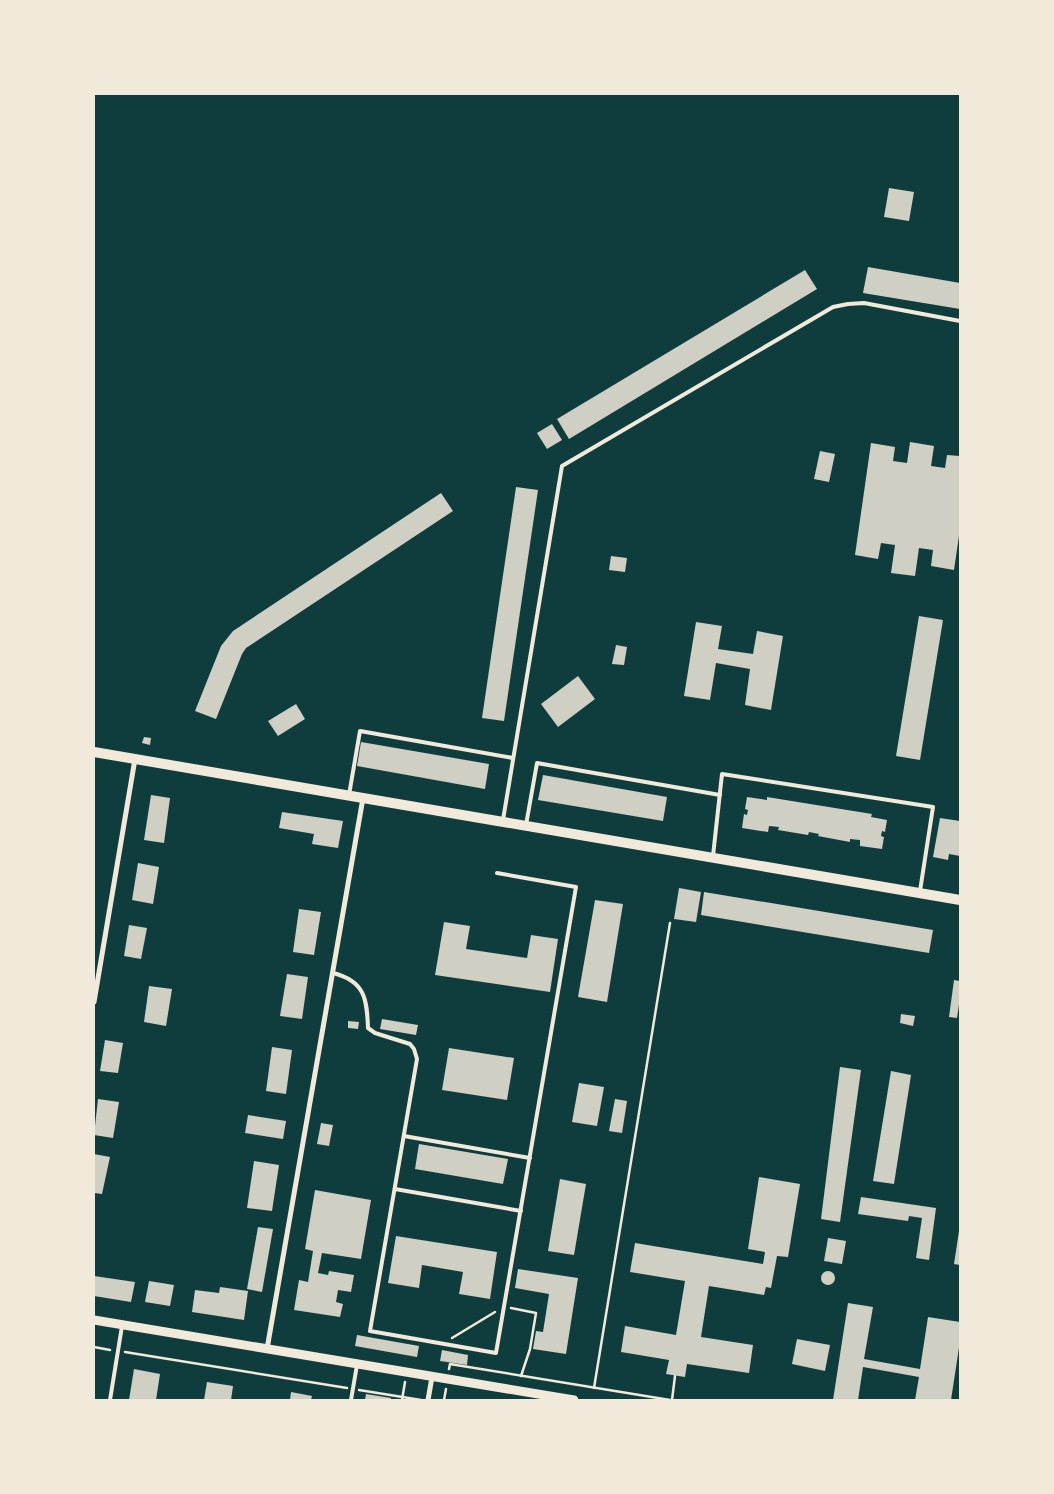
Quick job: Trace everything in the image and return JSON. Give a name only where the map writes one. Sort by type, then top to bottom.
[{"type":"main road","points":[[94,752],[960,900]]},
{"type":"street","points":[[94,1002],[135,760]]},
{"type":"street","points":[[267,1349],[363,798]]},
{"type":"street","points":[[94,1320],[574,1400]]},
{"type":"street","points":[[428,1400],[432,1377]]},
{"type":"lane","points":[[503,822],[562,466],[833,307],[864,303],[960,321]]},
{"type":"lane","points":[[348,796],[360,731],[513,758]]},
{"type":"lane","points":[[526,826],[538,763],[720,795]]},
{"type":"lane","points":[[712,858],[722,774],[933,807],[919,893]]},
{"type":"lane","points":[[333,973],[346,976],[361,990],[366,999],[368,1028],[375,1033],[410,1044],[414,1048],[417,1059],[370,1331],[496,1353],[576,887],[497,873]]},
{"type":"lane","points":[[404,1136],[530,1158]]},
{"type":"lane","points":[[394,1189],[521,1211]]},
{"type":"lane","points":[[110,1400],[122,1324]]},
{"type":"lane","points":[[352,1400],[357,1364]]},
{"type":"path","points":[[594,1388],[670,923]]},
{"type":"path","points":[[94,1347],[353,1389],[403,1399],[424,1400]]},
{"type":"path","points":[[450,1364],[671,1400],[675,1376]]},
{"type":"path","points":[[403,1399],[407,1372]]},
{"type":"building","points":[[889,188],[914,192],[909,221],[884,217]]},
{"type":"building","points":[[868,267],[960,283],[960,309],[863,293]]},
{"type":"building","points":[[805,270],[817,289],[569,439],[557,419]]},
{"type":"building","points":[[552,424],[562,440],[547,449],[537,433]]},
{"type":"building","points":[[910,442],[934,446],[931,466],[945,468],[947,455],[960,456],[960,529],[954,570],[931,566],[933,550],[919,548],[915,576],[891,573],[895,545],[881,543],[878,559],[855,555],[871,443],[895,447],[893,461],[907,463]]},
{"type":"building","points":[[820,451],[835,454],[829,482],[814,479]]},
{"type":"building","points":[[516,487],[538,490],[504,721],[482,718]]},
{"type":"building","points":[[441,493],[453,511],[246,648],[216,719],[195,711],[221,646],[233,631]]},
{"type":"building","points":[[611,556],[627,558],[625,572],[609,570]]},
{"type":"building","points":[[919,616],[943,620],[920,760],[896,756]]},
{"type":"building","points":[[696,622],[722,626],[718,649],[753,654],[757,631],[783,636],[771,710],[745,705],[750,669],[716,663],[710,700],[684,696]]},
{"type":"building","points":[[616,645],[627,647],[624,665],[612,664]]},
{"type":"building","points":[[578,676],[595,699],[558,727],[541,704]]},
{"type":"building","points":[[296,704],[305,719],[278,736],[268,721]]},
{"type":"building","points":[[144,737],[151,738],[150,745],[142,743]]},
{"type":"building","points":[[361,742],[489,764],[485,789],[357,766]]},
{"type":"building","points":[[543,775],[667,797],[663,821],[538,800]]},
{"type":"building","points":[[151,795],[170,798],[164,843],[144,840]]},
{"type":"building","points":[[747,797],[767,800],[767,797],[872,814],[871,817],[887,820],[885,832],[882,831],[881,836],[884,837],[882,849],[860,846],[860,840],[850,839],[850,842],[818,836],[819,834],[809,832],[808,835],[778,830],[779,827],[769,826],[768,832],[742,828],[744,814],[747,815],[748,810],[745,809]]},
{"type":"building","points":[[282,812],[343,821],[338,848],[312,844],[314,834],[279,828]]},
{"type":"building","points":[[940,818],[960,821],[960,856],[949,854],[948,860],[933,857]]},
{"type":"building","points":[[138,863],[159,867],[153,904],[132,900]]},
{"type":"building","points":[[679,888],[701,892],[696,922],[674,919]]},
{"type":"building","points":[[704,892],[933,930],[929,953],[701,915]]},
{"type":"building","points":[[595,900],[623,904],[607,1002],[578,997]]},
{"type":"building","points":[[299,909],[321,912],[314,955],[293,952]]},
{"type":"building","points":[[444,922],[470,926],[466,949],[527,958],[531,935],[558,939],[550,992],[435,975]]},
{"type":"building","points":[[129,925],[147,928],[141,959],[124,956]]},
{"type":"building","points":[[287,974],[308,977],[302,1019],[280,1016]]},
{"type":"building","points":[[954,980],[960,981],[957,1018],[949,1017]]},
{"type":"building","points":[[149,986],[172,989],[166,1026],[144,1022]]},
{"type":"building","points":[[901,1014],[915,1016],[913,1026],[900,1023]]},
{"type":"building","points":[[382,1019],[418,1025],[416,1035],[380,1029]]},
{"type":"building","points":[[348,1021],[359,1022],[358,1029],[348,1028]]},
{"type":"building","points":[[105,1040],[123,1043],[118,1073],[100,1071]]},
{"type":"building","points":[[272,1047],[292,1050],[286,1094],[266,1091]]},
{"type":"building","points":[[449,1048],[514,1058],[507,1100],[442,1090]]},
{"type":"building","points":[[840,1067],[861,1070],[840,1222],[821,1219]]},
{"type":"building","points":[[891,1071],[911,1075],[894,1184],[873,1181]]},
{"type":"building","points":[[579,1083],[604,1087],[597,1126],[572,1122]]},
{"type":"building","points":[[98,1099],[119,1102],[113,1138],[94,1135]]},
{"type":"building","points":[[615,1099],[627,1101],[622,1133],[609,1131]]},
{"type":"building","points":[[248,1115],[286,1121],[283,1139],[245,1133]]},
{"type":"building","points":[[321,1123],[333,1125],[329,1146],[317,1144]]},
{"type":"building","points":[[419,1144],[508,1159],[503,1184],[415,1169]]},
{"type":"building","points":[[94,1154],[110,1157],[102,1194],[94,1193]]},
{"type":"building","points":[[254,1161],[279,1165],[272,1211],[247,1208]]},
{"type":"building","points":[[759,1177],[800,1184],[788,1257],[777,1256],[771,1288],[766,1287],[764,1295],[709,1286],[701,1337],[753,1345],[749,1373],[687,1364],[685,1377],[666,1374],[669,1360],[621,1352],[625,1326],[676,1335],[685,1281],[630,1272],[635,1243],[763,1264],[765,1252],[748,1249]]},
{"type":"building","points":[[560,1179],[586,1184],[574,1255],[548,1251]]},
{"type":"building","points":[[315,1190],[371,1200],[361,1259],[322,1253],[318,1273],[328,1275],[329,1271],[354,1275],[351,1292],[338,1290],[336,1302],[343,1304],[340,1317],[294,1310],[299,1280],[308,1282],[313,1251],[305,1249]]},
{"type":"building","points":[[861,1197],[936,1208],[929,1260],[916,1258],[922,1218],[909,1216],[908,1221],[858,1214]]},
{"type":"building","points":[[258,1227],[273,1229],[262,1292],[247,1289]]},
{"type":"building","points":[[960,1231],[960,1265],[954,1264]]},
{"type":"building","points":[[396,1236],[497,1252],[490,1299],[459,1294],[463,1272],[422,1265],[419,1288],[388,1283]]},
{"type":"building","points":[[828,1238],[846,1241],[842,1264],[824,1261]]},
{"type":"building","points":[[518,1269],[578,1278],[566,1354],[533,1349],[536,1331],[543,1332],[549,1294],[515,1288]]},
{"type":"building","points":[[825,1271],[831,1271],[835,1278],[831,1285],[825,1285],[821,1281],[821,1275]]},
{"type":"building","points":[[94,1276],[135,1282],[131,1302],[94,1296]]},
{"type":"building","points":[[149,1281],[174,1285],[170,1306],[145,1302]]},
{"type":"building","points":[[220,1287],[248,1291],[244,1320],[192,1312],[195,1290],[219,1293]]},
{"type":"building","points":[[848,1303],[873,1307],[864,1359],[920,1369],[928,1317],[960,1322],[960,1341],[951,1400],[915,1400],[919,1377],[863,1367],[858,1400],[833,1400]]},
{"type":"building","points":[[357,1335],[419,1346],[417,1357],[355,1346]]},
{"type":"building","points":[[797,1339],[830,1345],[825,1371],[792,1364]]},
{"type":"building","points":[[442,1350],[468,1355],[467,1365],[440,1361]]},
{"type":"building","points":[[134,1369],[160,1374],[156,1400],[129,1400]]},
{"type":"building","points":[[207,1382],[233,1386],[231,1400],[204,1400]]},
{"type":"building","points":[[291,1392],[312,1396],[311,1400],[290,1400]]},
{"type":"building","points":[[366,1394],[391,1398],[391,1400],[365,1400]]}]
